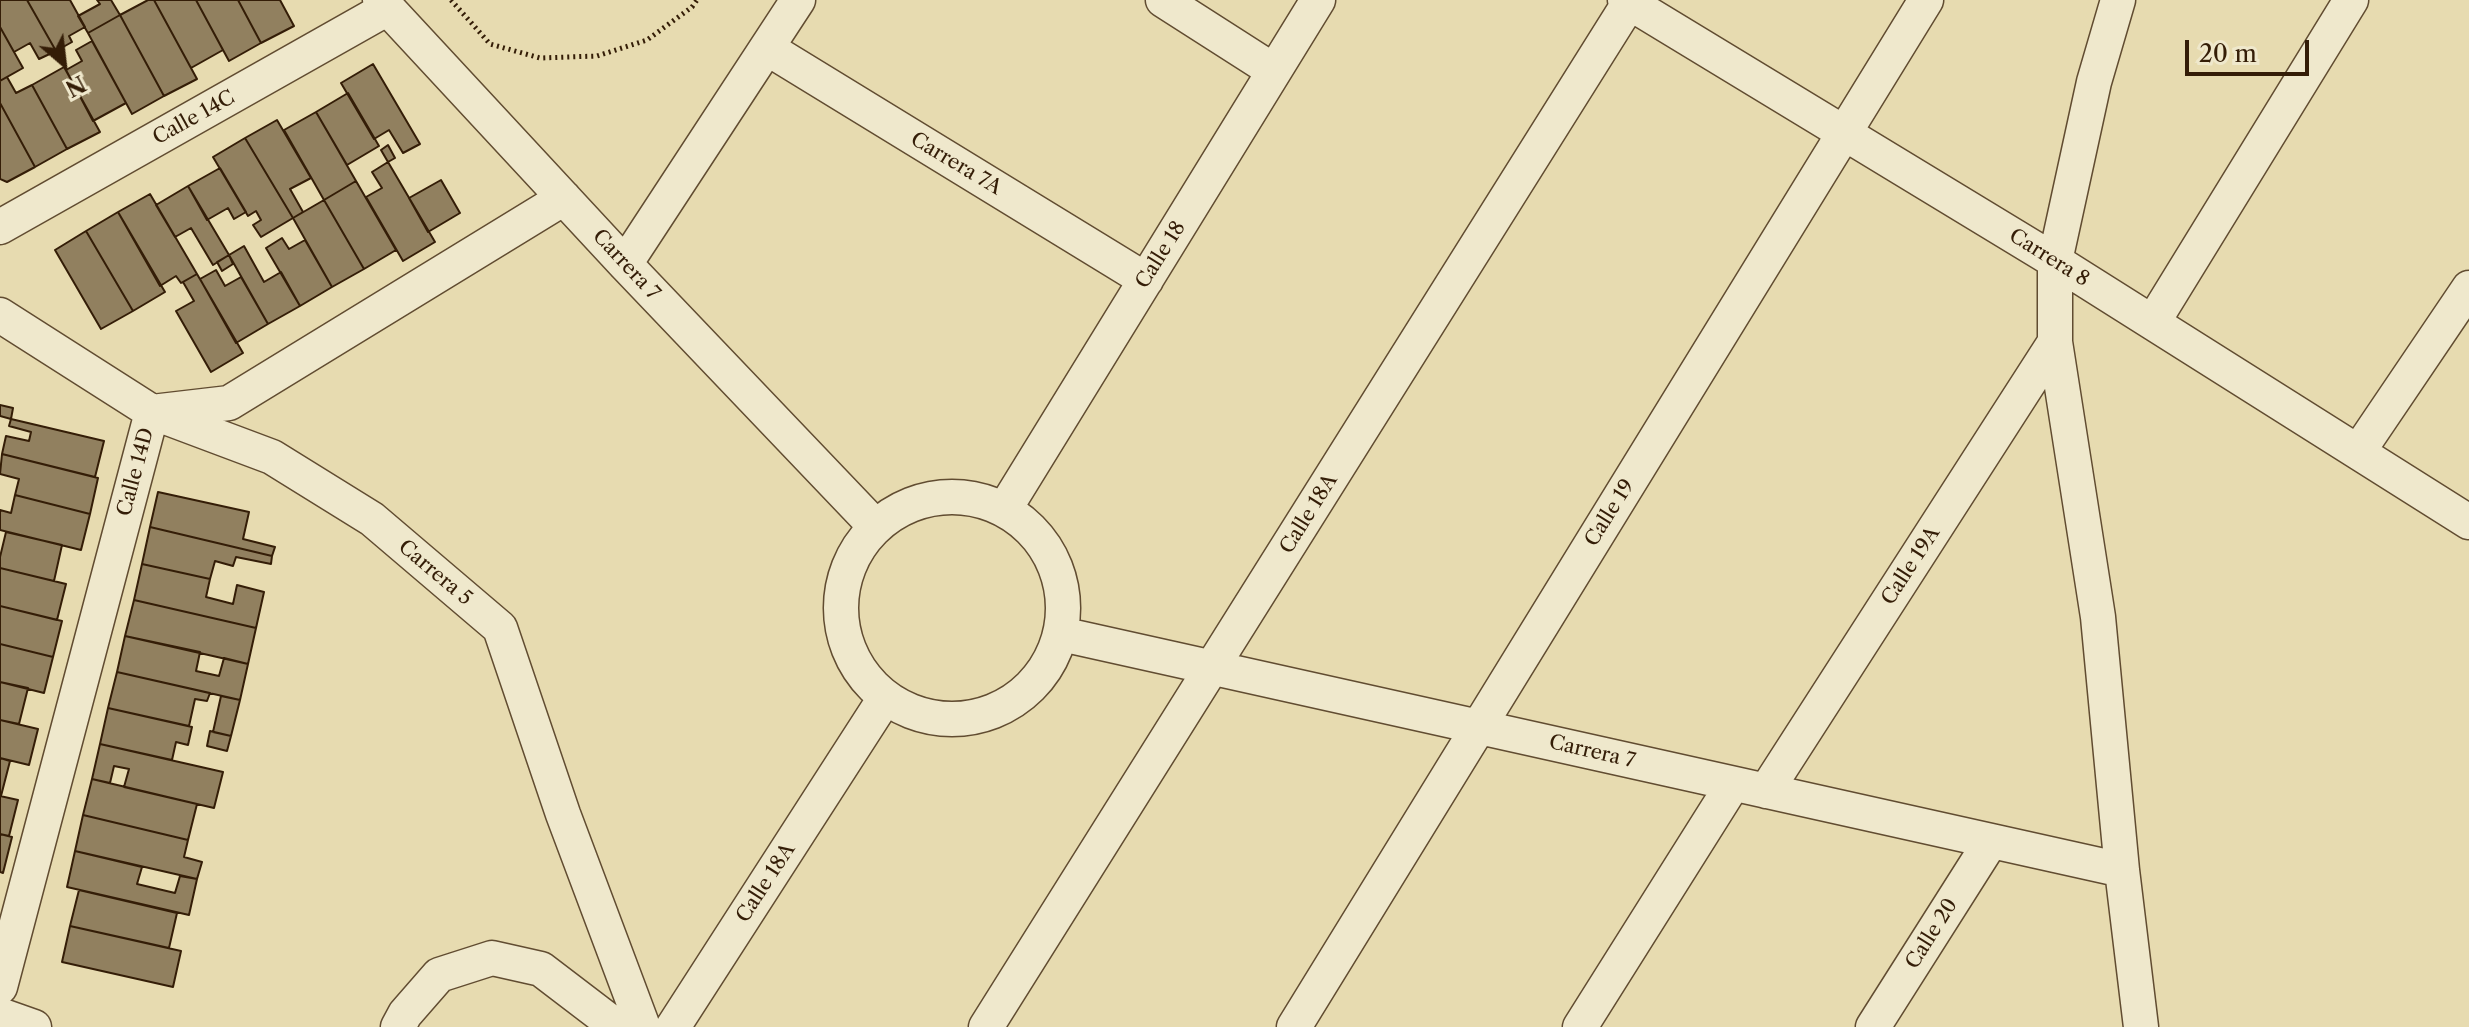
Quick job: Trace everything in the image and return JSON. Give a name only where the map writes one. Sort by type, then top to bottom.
[{"type":"street","points":[[625,264],[798,0]]},
{"type":"street","points":[[1163,0],[1274,71]]},
{"type":"street","name":"Calle 18","points":[[1004,510],[1318,0]]},
{"type":"street","name":"Calle 19","points":[[1294,1027],[1926,0]]},
{"type":"street","points":[[2118,0],[2094,82],[2055,261],[2055,342],[2098,617],[2122,870],[2141,1027]]},
{"type":"street","points":[[2153,322],[2351,0]]},
{"type":"street","name":"Carrera 8","points":[[1628,1],[2055,261],[2469,522]]},
{"type":"street","name":"Calle 18A","points":[[986,1027],[1628,1]]},
{"type":"street","name":"Carrera 7","points":[[384,4],[625,264],[876,527]]},
{"type":"street","name":"Calle 14C","points":[[0,227],[384,4]]},
{"type":"street","name":"Carrera 7A","points":[[767,48],[1146,280]]},
{"type":"street","name":"Calle 14D","points":[[0,987],[152,412],[229,403],[564,198]]},
{"type":"street","points":[[2358,452],[2469,288]]},
{"type":"street","name":"Carrera 5","points":[[0,315],[152,412],[272,457],[372,519],[500,628],[563,814],[643,1027]]},
{"type":"street","name":"Calle 19A","points":[[1766,791],[2055,342]]},
{"type":"street","points":[[960,497],[983,501],[1004,510],[1024,523],[1041,541],[1054,562],[1061,585],[1063,609],[1061,634],[1051,659],[1035,682],[1014,700],[990,713],[963,719],[936,719],[909,712],[885,698],[865,679],[850,655],[842,628],[840,601],[846,574],[858,549],[876,527],[915,503],[960,497]]},
{"type":"street","name":"Carrera 7","points":[[1061,634],[2122,870]]},
{"type":"street","name":"Calle 18A","points":[[673,1027],[885,698]]},
{"type":"street","points":[[1580,1027],[1733,784]]},
{"type":"street","name":"Calle 20","points":[[1873,1027],[1991,841]]},
{"type":"street","points":[[398,1027],[405,1014],[439,975],[492,958],[541,969],[617,1027]]},
{"type":"street","points":[[0,1015],[34,1027]]},
{"type":"path","points":[[451,0],[490,44],[540,58],[597,56],[647,40],[697,0]]},
{"type":"building","points":[[0,0],[27,0],[56,51],[39,59],[30,43],[14,52],[0,27]]},
{"type":"building","points":[[27,0],[70,0],[85,27],[69,36],[72,42],[56,51]]},
{"type":"building","points":[[97,0],[111,0],[120,15],[88,33],[78,16],[100,4]]},
{"type":"building","points":[[148,0],[154,0],[197,79],[164,96],[120,15]]},
{"type":"building","points":[[154,0],[196,0],[223,50],[191,68]]},
{"type":"building","points":[[196,0],[238,0],[261,43],[229,61]]},
{"type":"building","points":[[238,0],[280,0],[294,26],[261,43]]},
{"type":"building","points":[[120,15],[164,96],[132,114],[88,33]]},
{"type":"building","points":[[0,27],[23,68],[0,81]]},
{"type":"building","points":[[92,41],[126,103],[93,121],[66,70],[82,61],[76,50]]},
{"type":"building","points":[[373,64],[420,144],[403,153],[389,130],[374,139],[341,83]]},
{"type":"building","points":[[64,67],[100,132],[67,149],[32,85]]},
{"type":"building","points":[[7,77],[16,93],[32,85],[67,149],[35,167],[0,103],[0,81]]},
{"type":"building","points":[[348,93],[379,146],[347,165],[316,112]]},
{"type":"building","points":[[0,103],[35,167],[7,182],[0,179]]},
{"type":"building","points":[[316,112],[356,181],[324,200],[284,130]]},
{"type":"building","points":[[277,120],[311,178],[290,189],[303,212],[293,218],[245,138]]},
{"type":"building","points":[[245,138],[293,218],[261,237],[253,225],[261,220],[256,211],[248,216],[213,157]]},
{"type":"building","points":[[388,145],[395,158],[388,162],[381,150]]},
{"type":"building","points":[[388,162],[435,242],[403,261],[366,197],[382,188],[372,172]]},
{"type":"building","points":[[220,168],[246,212],[234,219],[228,208],[207,220],[188,186]]},
{"type":"building","points":[[441,180],[460,213],[428,232],[409,198]]},
{"type":"building","points":[[356,181],[396,250],[364,269],[324,200]]},
{"type":"building","points":[[188,186],[229,255],[213,265],[191,228],[175,237],[156,205]]},
{"type":"building","points":[[150,194],[197,274],[181,283],[176,276],[160,286],[118,212]]},
{"type":"building","points":[[324,200],[364,269],[332,287],[293,218]]},
{"type":"building","points":[[118,212],[165,292],[133,311],[86,231]]},
{"type":"building","points":[[86,231],[133,311],[101,329],[55,250]]},
{"type":"building","points":[[282,238],[289,249],[305,240],[332,287],[300,306],[266,248]]},
{"type":"building","points":[[244,246],[264,282],[281,272],[300,306],[268,324],[229,255]]},
{"type":"building","points":[[229,255],[233,264],[222,271],[217,262]]},
{"type":"building","points":[[216,270],[225,286],[241,277],[268,324],[236,343],[200,279]]},
{"type":"building","points":[[197,274],[243,353],[211,372],[176,311],[194,301],[183,282]]},
{"type":"building","points":[[0,405],[13,408],[11,419],[0,416]]},
{"type":"building","points":[[11,419],[104,441],[95,477],[2,454],[6,436],[29,441],[31,432],[9,426]]},
{"type":"building","points":[[2,454],[98,478],[90,514],[15,495],[19,479],[0,474]]},
{"type":"building","points":[[158,492],[249,512],[243,539],[275,547],[272,556],[150,527]]},
{"type":"building","points":[[15,495],[90,514],[81,550],[0,530],[0,510],[11,513]]},
{"type":"building","points":[[150,527],[272,556],[271,564],[236,557],[233,566],[215,561],[210,579],[142,564]]},
{"type":"building","points":[[6,532],[62,545],[54,581],[0,568]]},
{"type":"building","points":[[142,564],[210,579],[206,597],[233,604],[237,585],[264,592],[256,628],[134,600]]},
{"type":"building","points":[[0,568],[66,584],[57,620],[0,606]]},
{"type":"building","points":[[134,600],[256,628],[248,664],[125,636]]},
{"type":"building","points":[[0,606],[62,621],[53,657],[0,644]]},
{"type":"building","points":[[125,636],[200,652],[196,671],[219,676],[224,658],[248,664],[240,700],[117,672]]},
{"type":"building","points":[[0,644],[53,657],[44,693],[0,682]]},
{"type":"building","points":[[117,672],[210,693],[207,701],[195,699],[189,726],[108,708]]},
{"type":"building","points":[[0,682],[28,688],[19,724],[0,720]]},
{"type":"building","points":[[221,696],[240,700],[231,736],[213,732]]},
{"type":"building","points":[[108,708],[192,727],[188,745],[176,742],[172,760],[100,744]]},
{"type":"building","points":[[0,720],[38,729],[29,765],[0,758]]},
{"type":"building","points":[[210,731],[231,736],[227,751],[207,746]]},
{"type":"building","points":[[100,744],[223,772],[214,808],[124,787],[129,769],[114,766],[110,783],[92,779]]},
{"type":"building","points":[[0,758],[10,761],[1,796],[0,796]]},
{"type":"building","points":[[92,779],[197,804],[188,840],[83,815]]},
{"type":"building","points":[[0,796],[18,800],[9,836],[0,834]]},
{"type":"building","points":[[83,815],[188,840],[184,857],[202,862],[197,879],[75,851]]},
{"type":"building","points":[[0,834],[12,837],[3,873],[0,872]]},
{"type":"building","points":[[75,851],[142,867],[137,884],[175,893],[180,876],[197,879],[189,915],[67,887]]},
{"type":"building","points":[[79,890],[177,913],[169,948],[70,926]]},
{"type":"building","points":[[70,926],[181,951],[173,987],[62,962]]}]
